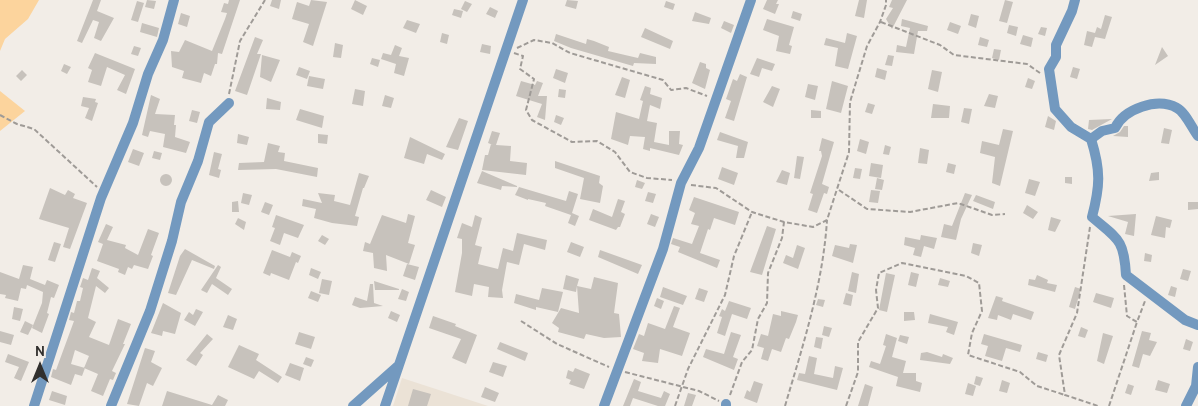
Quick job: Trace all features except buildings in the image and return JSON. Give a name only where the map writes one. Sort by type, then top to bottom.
[{"type":"street","points":[[34,406],[103,193],[133,123],[148,74],[163,40],[174,0]]},
{"type":"street","points":[[385,406],[523,0]]},
{"type":"street","points":[[604,406],[663,249],[681,183],[699,148],[751,0]]},
{"type":"street","points":[[1074,0],[1072,11],[1056,45],[1056,57],[1050,69],[1056,109],[1070,127],[1091,139],[1099,164],[1100,188],[1092,217],[1116,237],[1125,252],[1126,275],[1185,320],[1198,325]]},
{"type":"street","points":[[111,406],[150,311],[172,241],[181,202],[198,161],[209,122],[229,103]]},
{"type":"street","points":[[1091,139],[1102,131],[1115,128],[1118,121],[1145,105],[1169,105],[1178,108],[1198,136]]},
{"type":"street","points":[[353,406],[399,366]]},
{"type":"street","points":[[1186,406],[1196,386],[1198,367]]},
{"type":"path","points":[[229,103],[228,90],[240,41],[265,0]]},
{"type":"path","points":[[785,406],[815,304],[825,248],[827,220],[839,190],[850,152],[850,102],[867,46],[880,22],[886,0]]},
{"type":"path","points":[[880,22],[940,45],[954,55],[1027,64],[1040,73],[1050,69]]},
{"type":"path","points":[[507,50],[534,40],[552,43],[570,54],[662,80],[671,90],[686,88],[716,100]]},
{"type":"path","points":[[507,50],[523,56],[520,69],[534,79],[526,110],[532,120],[572,142],[597,141],[616,152],[630,172],[647,178],[669,179],[681,183],[716,188],[752,212],[784,222],[813,227],[827,220]]},
{"type":"path","points":[[0,115],[17,124],[34,129],[103,193]]},
{"type":"path","points":[[839,190],[868,209],[910,212],[958,203],[992,215],[1005,214]]},
{"type":"path","points":[[676,406],[688,369],[725,295],[734,256],[752,212]]},
{"type":"path","points":[[1065,395],[1059,355],[1077,313],[1092,217]]},
{"type":"path","points":[[726,405],[742,362],[752,350],[758,318],[767,303],[768,273],[782,238],[784,222]]},
{"type":"path","points":[[846,406],[858,372],[858,342],[878,308],[876,290],[879,273],[902,263],[966,276],[979,284],[982,311],[972,333],[968,355],[1020,372],[1037,386],[1098,406]]},
{"type":"path","points":[[1126,275],[1124,284],[1127,316],[1136,322]]},
{"type":"path","points":[[1109,406],[1136,322],[1145,302],[1142,289]]},
{"type":"shaded area","points":[[0,0],[39,0],[28,19],[5,39],[0,51]]},
{"type":"shaded area","points":[[0,91],[25,111],[0,131]]},
{"type":"shaded area","points":[[402,378],[488,406],[393,406]]}]
